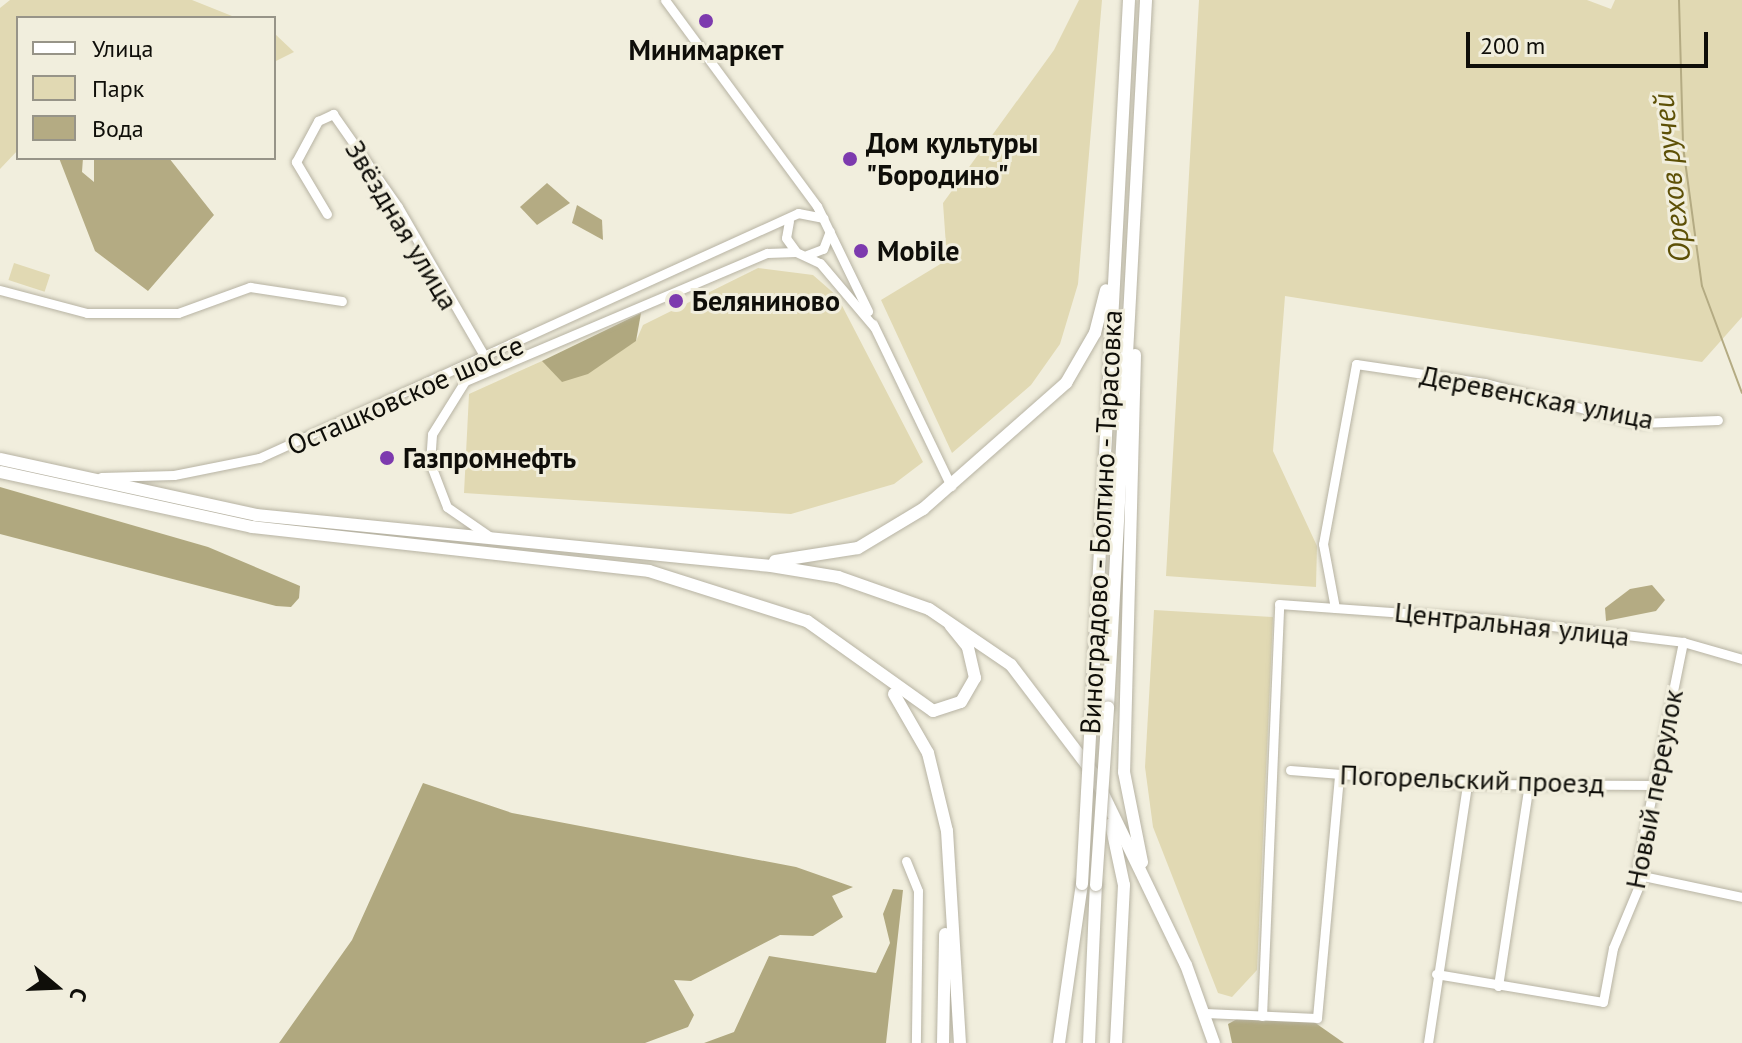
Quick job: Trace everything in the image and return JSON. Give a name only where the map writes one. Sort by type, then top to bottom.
[{"type":"main road","name":"Виноградово - Болтино - Тарасовка","points":[[1059,1043],[1082,884],[1129,0]]},
{"type":"main road","name":"Виноградово - Болтино - Тарасовка","points":[[1089,1043],[1146,0]]},
{"type":"main road","points":[[734,561],[858,548],[951,486],[1066,383],[1095,333],[1120,131]]},
{"type":"main road","points":[[1133,259],[1136,431],[1124,772],[1149,888]]},
{"type":"main road","name":"Осташковское шоссе","points":[[0,459],[69,481]]},
{"type":"main road","name":"Осташковское шоссе","points":[[0,472],[69,481]]},
{"type":"main road","points":[[69,481],[256,515],[734,561],[838,577],[929,609],[1011,665],[1096,779],[1149,888],[1214,1043]]},
{"type":"main road","points":[[69,481],[252,527],[649,571],[807,621],[933,711],[969,694],[975,678],[968,647],[929,609]]},
{"type":"main road","points":[[881,675],[928,753],[947,831],[960,1043]]},
{"type":"main road","points":[[1096,779],[1124,885],[1116,1043]]},
{"type":"main road","points":[[943,1043],[947,831]]},
{"type":"street","name":"Осташковское шоссе","points":[[665,0],[824,218],[951,486]]},
{"type":"street","name":"Звёздная улица","points":[[327,214],[296,162],[318,121],[333,114],[398,207],[486,359]]},
{"type":"street","points":[[802,189],[798,213],[824,218]]},
{"type":"street","name":"Осташковское шоссе","points":[[69,481],[174,475],[240,464],[486,359],[789,221],[798,213]]},
{"type":"street","points":[[789,221],[786,238],[796,252]]},
{"type":"street","points":[[807,255],[823,249],[829,228]]},
{"type":"street","name":"Осташковское шоссе","points":[[492,538],[447,507],[430,463],[432,434],[465,381],[733,263],[796,252],[807,255],[840,280],[874,327]]},
{"type":"street","points":[[0,290],[87,313],[178,313],[250,287],[342,301]]},
{"type":"street","name":"Деревенская улица","points":[[1335,608],[1323,544],[1356,364],[1485,383],[1639,423],[1718,420]]},
{"type":"street","name":"Центральная улица","points":[[1262,1016],[1279,604],[1683,642],[1742,659]]},
{"type":"street","name":"Новый переулок","points":[[1436,974],[1603,1002],[1613,948],[1643,876],[1637,868],[1683,642]]},
{"type":"street","name":"Погорельский проезд","points":[[1290,770],[1467,784],[1655,785]]},
{"type":"street","points":[[1204,1013],[1317,1018],[1339,775]]},
{"type":"street","points":[[1428,1043],[1467,784]]},
{"type":"street","points":[[1498,986],[1529,784]]},
{"type":"street","points":[[906,861],[918,891],[916,1043]]},
{"type":"street","points":[[1643,876],[1742,897]]},
{"type":"green space","points":[[10,0],[192,0],[232,16],[16,16],[16,152],[0,169],[0,8]]},
{"type":"green space","points":[[1079,0],[1102,0],[1078,284],[1060,344],[1031,385],[952,453],[881,300],[947,260],[943,203],[1054,50]]},
{"type":"green space","points":[[1199,0],[1587,0],[1611,9],[1615,0],[1742,0],[1742,317],[1702,362],[1285,296],[1273,451],[1317,546],[1316,587],[1166,576]]},
{"type":"green space","points":[[276,35],[294,52],[276,61]]},
{"type":"green space","points":[[14,263],[50,275],[45,292],[8,280]]},
{"type":"green space","points":[[758,268],[813,275],[837,296],[923,462],[894,484],[791,514],[464,493],[469,394],[542,361],[636,341],[643,325]]},
{"type":"green space","points":[[1154,610],[1273,617],[1257,970],[1232,997],[1218,993],[1153,827],[1145,767]]},
{"type":"shaded area","points":[[641,313],[636,341],[588,374],[562,382],[542,361]]},
{"type":"shaded area","points":[[0,487],[208,547],[300,586],[299,598],[291,607],[276,606],[0,534]]},
{"type":"shaded area","points":[[423,783],[512,813],[796,867],[853,887],[832,896],[843,917],[813,936],[780,935],[691,981],[674,980],[694,1015],[688,1027],[645,1043],[279,1043],[352,940]]},
{"type":"shaded area","points":[[893,889],[903,890],[886,1043],[704,1043],[734,1032],[769,956],[876,973],[890,943],[883,914]]},
{"type":"shaded area","points":[[1250,1012],[1314,1022],[1344,1043],[1232,1043],[1228,1024]]},
{"type":"water","points":[[60,160],[83,160],[82,172],[94,182],[94,160],[171,160],[214,215],[148,291],[95,251]]},
{"type":"water","points":[[547,183],[570,203],[537,225],[520,207]]},
{"type":"water","points":[[577,205],[602,220],[603,240],[572,223]]},
{"type":"water","points":[[1652,585],[1665,600],[1656,611],[1606,621],[1605,608],[1630,589]]},
{"type":"waterway","name":"Орехов ручей","points":[[1679,0],[1683,146],[1702,286],[1742,393]]},
{"type":"place","name":"Минимаркет","points":[[706,21]]},
{"type":"place","name":"Дом культуры \"Бородино\"","points":[[850,159]]},
{"type":"place","name":"Mobile","points":[[861,251]]},
{"type":"place","name":"Беляниново","points":[[676,301]]},
{"type":"place","name":"Газпромнефть","points":[[387,458]]}]
